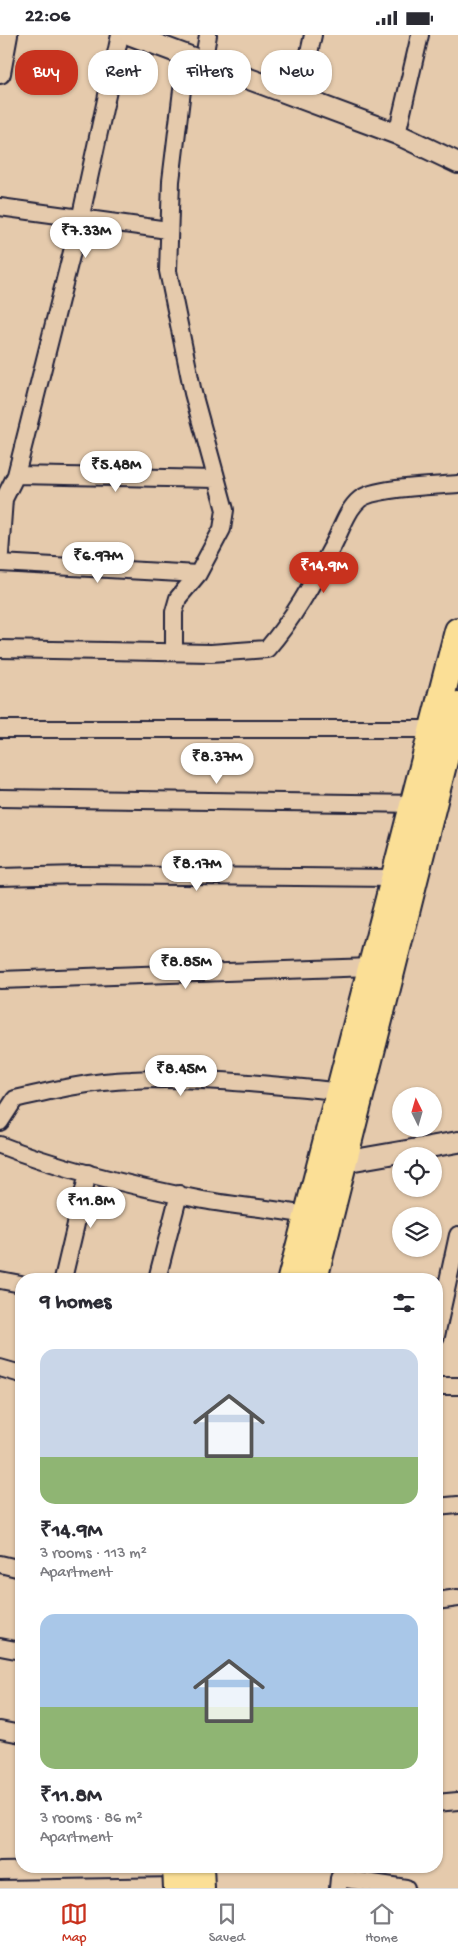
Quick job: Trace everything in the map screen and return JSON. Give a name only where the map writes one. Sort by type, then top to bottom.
[{"type":"main road","points":[[314,1273],[318,1217],[423,804],[433,729],[458,631]]},
{"type":"main road","points":[[294,1273],[343,1162],[350,1093],[372,967],[394,878],[423,804],[458,705]]},
{"type":"main road","points":[[183,1873],[201,1888]]},
{"type":"street","points":[[0,73],[7,35]]},
{"type":"street","points":[[0,554],[4,499],[16,475],[80,220],[120,35]]},
{"type":"street","points":[[131,35],[169,50]]},
{"type":"street","points":[[200,50],[208,35]]},
{"type":"street","points":[[299,98],[312,35]]},
{"type":"street","points":[[397,134],[420,35]]},
{"type":"street","points":[[251,81],[397,134],[458,163]]},
{"type":"street","points":[[174,652],[174,612],[178,598],[198,574],[222,529],[225,510],[193,393],[168,271],[171,181],[187,95]]},
{"type":"street","points":[[0,207],[80,220],[168,230]]},
{"type":"street","points":[[16,475],[216,479]]},
{"type":"street","points":[[0,649],[174,652],[268,649],[283,631],[319,572],[352,508],[360,499],[376,492],[458,484]]},
{"type":"street","points":[[0,563],[198,574]]},
{"type":"street","points":[[0,729],[433,729]]},
{"type":"street","points":[[0,798],[423,804]]},
{"type":"street","points":[[0,877],[79,875],[394,878]]},
{"type":"street","points":[[0,981],[372,967]]},
{"type":"street","points":[[0,1122],[15,1099],[53,1090],[131,1080],[247,1083],[350,1093]]},
{"type":"street","points":[[343,1162],[458,1142]]},
{"type":"street","points":[[0,1145],[42,1162],[204,1200],[318,1217]]},
{"type":"street","points":[[64,1273],[88,1173]]},
{"type":"street","points":[[159,1273],[179,1194]]},
{"type":"street","points":[[443,1320],[451,1302],[458,1235]]},
{"type":"street","points":[[0,1280],[15,1283]]},
{"type":"street","points":[[0,1368],[15,1372]]},
{"type":"street","points":[[443,1386],[458,1386]]},
{"type":"street","points":[[443,1506],[458,1505]]},
{"type":"street","points":[[0,1564],[15,1568]]},
{"type":"street","points":[[443,1600],[458,1598]]},
{"type":"street","points":[[0,1647],[15,1650]]},
{"type":"street","points":[[0,1730],[15,1733]]},
{"type":"street","points":[[443,1802],[458,1801]]},
{"type":"street","points":[[0,1871],[15,1870]]},
{"type":"street","points":[[338,1888],[339,1878],[406,1888]]}]
